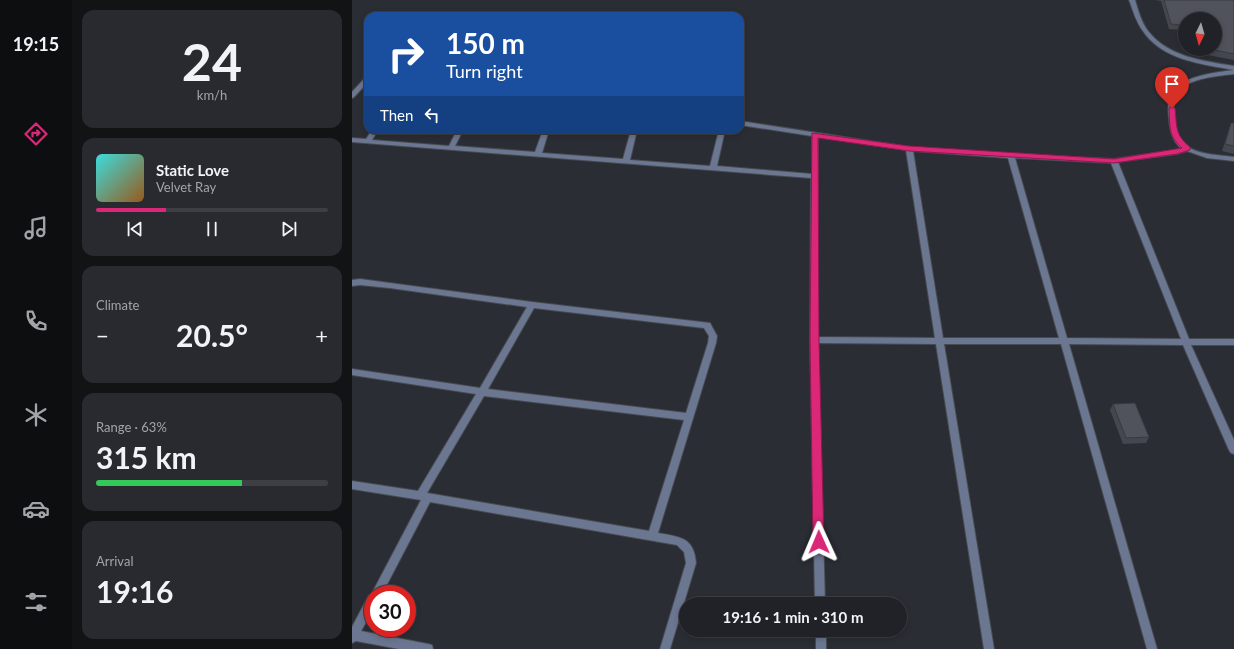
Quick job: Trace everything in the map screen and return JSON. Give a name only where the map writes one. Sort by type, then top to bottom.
[{"type":"street","points":[[1132,0],[1137,16],[1146,32],[1159,46],[1194,61],[1234,68]]},
{"type":"street","points":[[1234,72],[1191,81],[1176,90],[1172,99],[1174,132],[1178,141],[1196,153],[1234,159]]},
{"type":"street","points":[[352,96],[364,82]]},
{"type":"street","points":[[744,124],[909,149],[1011,156],[1114,161],[1177,152],[1188,149]]},
{"type":"street","points":[[368,142],[373,134]]},
{"type":"street","points":[[451,148],[458,134]]},
{"type":"street","points":[[538,154],[545,134]]},
{"type":"street","points":[[626,161],[633,134]]},
{"type":"street","points":[[713,168],[721,134]]},
{"type":"street","points":[[815,135],[814,340],[820,597]]},
{"type":"street","points":[[352,140],[815,176]]},
{"type":"street","points":[[909,149],[989,649]]},
{"type":"street","points":[[1011,156],[1152,649]]},
{"type":"street","points":[[1114,161],[1186,342],[1234,450]]},
{"type":"street","points":[[352,283],[360,282],[390,285],[532,305],[707,326],[713,336],[712,343],[652,537]]},
{"type":"street","points":[[380,585],[424,496],[532,305]]},
{"type":"street","points":[[814,340],[1234,342]]},
{"type":"street","points":[[352,372],[482,392],[689,417]]},
{"type":"street","points":[[352,485],[424,496],[679,541],[687,546],[690,553],[691,564],[665,649]]},
{"type":"street","points":[[364,616],[353,636],[428,649]]},
{"type":"street","points":[[821,637],[821,649]]},
{"type":"building","points":[[1164,0],[1234,0],[1234,54],[1222,52],[1222,12],[1178,12],[1178,25],[1171,24]]},
{"type":"building","points":[[1231,123],[1234,123],[1234,146],[1225,144]]},
{"type":"building","points":[[1135,403],[1149,437],[1126,438],[1113,404]]},
{"type":"route","points":[[819,542],[814,340],[815,135],[909,149],[1114,161],[1177,152],[1188,149],[1178,141],[1174,132],[1172,108]]}]
